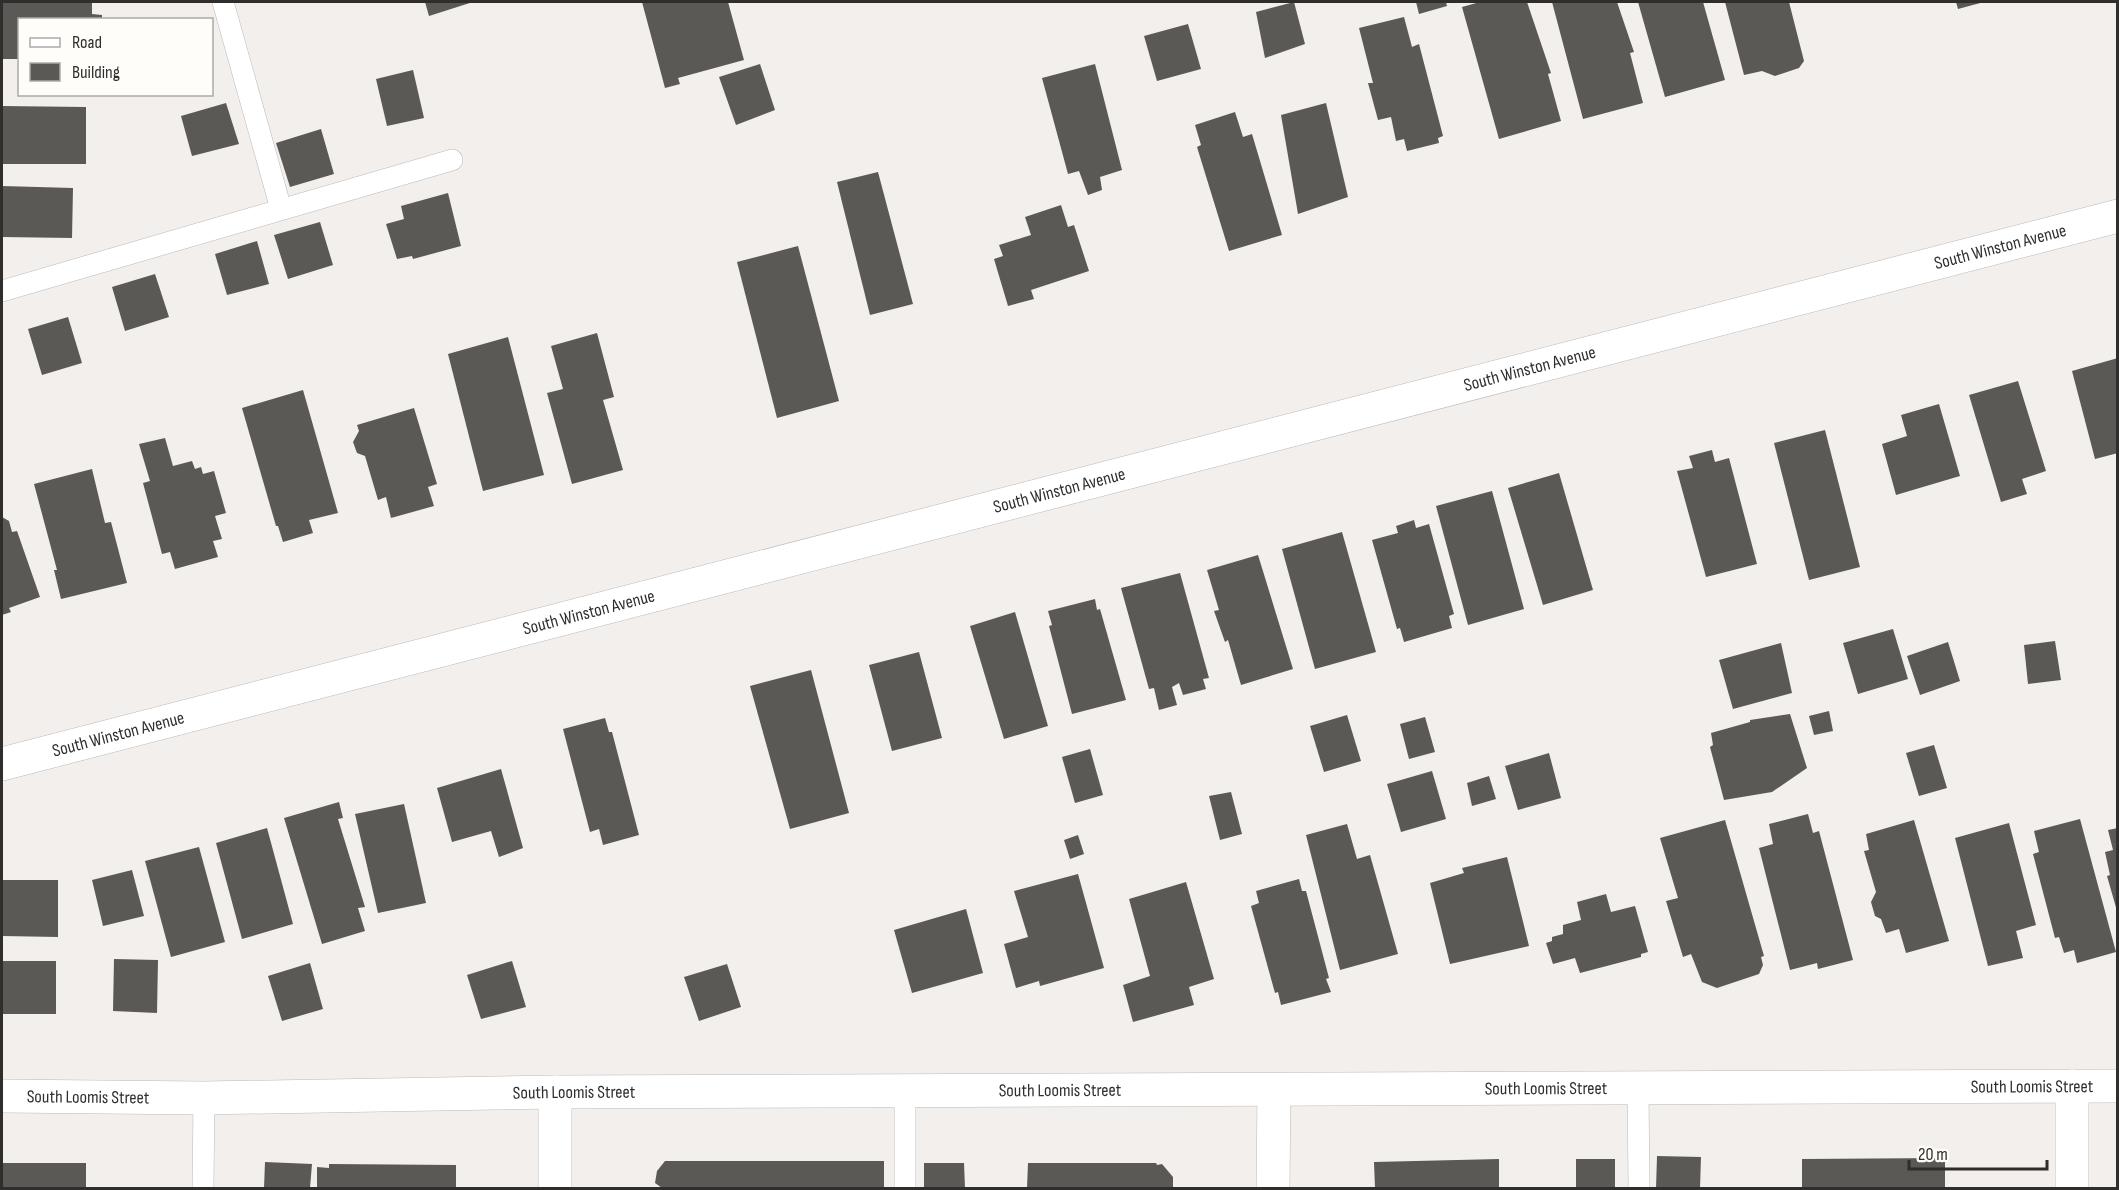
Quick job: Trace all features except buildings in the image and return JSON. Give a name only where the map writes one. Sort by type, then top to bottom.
[{"type":"street","name":"South Winston Avenue","points":[[2,764],[2118,216]]},
{"type":"street","points":[[2072,1086],[2072,1188]]},
{"type":"street","name":"South Loomis Street","points":[[2,1096],[204,1098],[555,1092],[2118,1086]]},
{"type":"street","points":[[1273,1188],[1274,1090]]},
{"type":"street","points":[[555,1092],[555,1188]]},
{"type":"lane","points":[[223,2],[281,209]]},
{"type":"lane","points":[[2,291],[452,160]]},
{"type":"lane","points":[[1638,1088],[1639,1188]]},
{"type":"lane","points":[[905,1092],[905,1188]]},
{"type":"lane","points":[[203,1188],[204,1098]]}]
